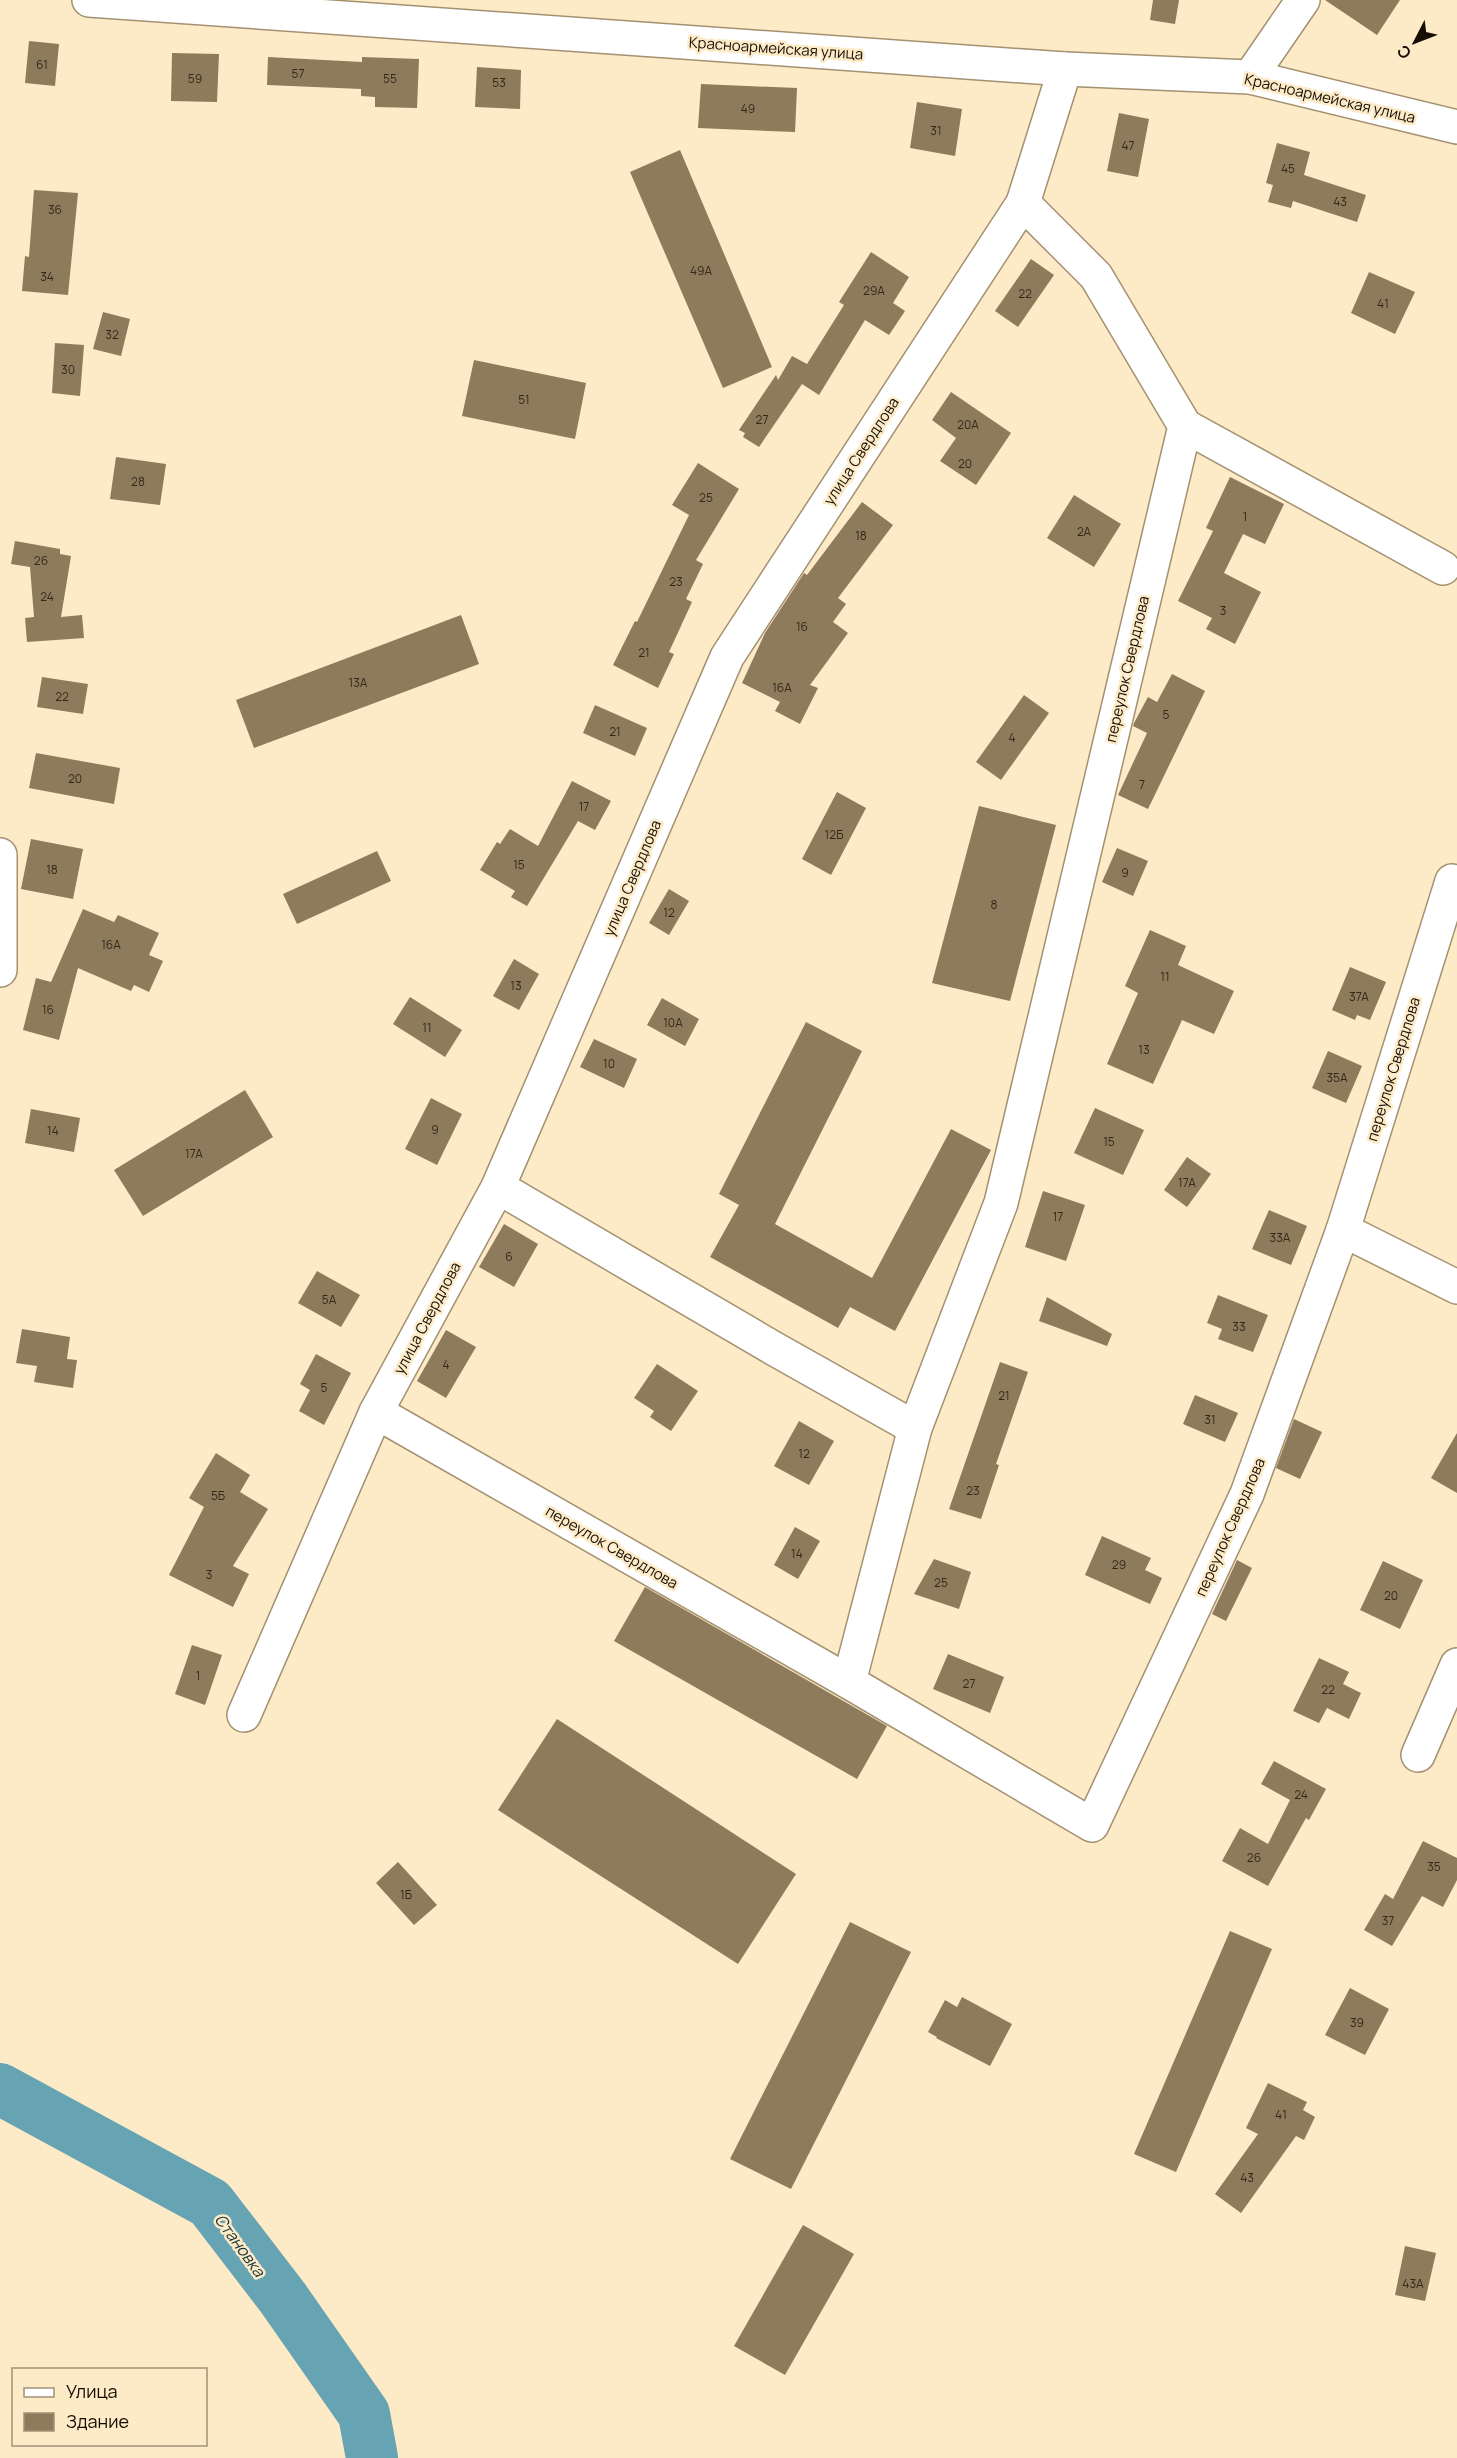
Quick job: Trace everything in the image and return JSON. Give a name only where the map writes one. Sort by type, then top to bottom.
[{"type":"street","name":"Красноармейская улица","points":[[89,0],[1065,69],[1250,77],[1457,127]]},
{"type":"street","points":[[1250,77],[1303,0]]},
{"type":"street","name":"улица Свердлова","points":[[244,1715],[376,1412],[498,1187],[727,657],[1023,203],[1065,69]]},
{"type":"street","points":[[1023,203],[1096,276],[1185,426],[1443,568]]},
{"type":"street","name":"переулок Свердлова","points":[[849,1682],[915,1428],[1001,1203],[1185,426]]},
{"type":"street","points":[[0,855],[0,970]]},
{"type":"street","name":"переулок Свердлова","points":[[376,1412],[849,1682],[1092,1825],[1247,1494],[1343,1230],[1452,881]]},
{"type":"street","points":[[498,1187],[772,1348],[915,1428]]},
{"type":"street","points":[[1343,1230],[1457,1287]]},
{"type":"street","points":[[1418,1755],[1457,1665]]},
{"type":"building","points":[[1153,0],[1179,0],[1175,24],[1150,20]]},
{"type":"building","points":[[1325,0],[1400,0],[1377,35]]},
{"type":"building","points":[[29,41],[59,44],[55,86],[25,83]]},
{"type":"building","points":[[172,53],[219,54],[217,102],[171,101]]},
{"type":"building","points":[[268,57],[362,62],[362,57],[419,59],[417,108],[375,107],[375,97],[361,96],[361,89],[267,85]]},
{"type":"building","points":[[477,67],[521,70],[520,109],[475,107]]},
{"type":"building","points":[[701,84],[797,88],[795,132],[698,128]]},
{"type":"building","points":[[917,102],[962,109],[955,156],[910,148]]},
{"type":"building","points":[[1119,113],[1149,119],[1138,177],[1107,171]]},
{"type":"building","points":[[1277,143],[1310,152],[1304,175],[1366,195],[1357,222],[1293,201],[1291,208],[1268,202],[1273,185],[1266,183]]},
{"type":"building","points":[[680,150],[772,367],[723,388],[630,172]]},
{"type":"building","points":[[34,190],[78,193],[68,295],[22,291],[25,256],[29,257]]},
{"type":"building","points":[[871,252],[909,277],[893,303],[905,311],[889,335],[865,320],[819,395],[802,384],[759,447],[743,437],[745,433],[739,430],[776,375],[778,380],[792,356],[807,364],[844,305],[839,302]]},
{"type":"building","points":[[1031,259],[1054,275],[1018,327],[995,311]]},
{"type":"building","points":[[1369,272],[1415,292],[1395,334],[1351,313]]},
{"type":"building","points":[[103,312],[130,319],[121,356],[93,349]]},
{"type":"building","points":[[55,343],[84,345],[80,396],[52,393]]},
{"type":"building","points":[[474,360],[586,383],[575,439],[462,416]]},
{"type":"building","points":[[951,392],[1011,433],[976,485],[940,461],[956,438],[932,420]]},
{"type":"building","points":[[116,457],[166,464],[160,505],[110,499]]},
{"type":"building","points":[[698,463],[739,489],[696,560],[703,564],[686,599],[692,602],[669,652],[674,654],[658,688],[613,665],[635,621],[637,622],[689,515],[672,505]]},
{"type":"building","points":[[1230,477],[1284,504],[1265,544],[1243,534],[1224,573],[1261,592],[1235,644],[1206,629],[1212,618],[1178,601],[1213,531],[1206,528]]},
{"type":"building","points":[[1074,495],[1121,524],[1094,567],[1047,538]]},
{"type":"building","points":[[862,502],[893,525],[838,598],[846,604],[833,622],[848,633],[810,685],[818,688],[800,724],[775,711],[780,702],[742,683],[765,633],[804,573],[807,575]]},
{"type":"building","points":[[15,541],[60,549],[60,554],[71,556],[61,617],[82,615],[84,638],[27,642],[25,618],[34,617],[30,567],[11,564]]},
{"type":"building","points":[[461,615],[479,664],[254,748],[236,700]]},
{"type":"building","points":[[1172,674],[1205,691],[1148,809],[1118,795],[1147,733],[1133,726],[1134,723],[1148,697],[1157,702]]},
{"type":"building","points":[[42,677],[88,684],[83,714],[37,707]]},
{"type":"building","points":[[1024,695],[1049,713],[1001,780],[976,762]]},
{"type":"building","points":[[595,705],[647,728],[635,756],[583,733]]},
{"type":"building","points":[[36,753],[120,768],[114,804],[29,788]]},
{"type":"building","points":[[572,781],[611,801],[595,830],[578,821],[527,906],[511,897],[515,891],[480,870],[497,842],[500,844],[510,829],[538,846]]},
{"type":"building","points":[[837,792],[866,808],[831,875],[802,859]]},
{"type":"building","points":[[979,806],[1056,825],[1010,1001],[932,983]]},
{"type":"building","points":[[31,839],[83,849],[73,899],[21,889]]},
{"type":"building","points":[[1117,848],[1148,861],[1133,896],[1102,882]]},
{"type":"building","points":[[377,851],[391,881],[297,924],[283,894]]},
{"type":"building","points":[[669,889],[689,901],[669,935],[649,923]]},
{"type":"building","points":[[83,909],[114,922],[118,915],[159,933],[149,955],[163,961],[149,992],[134,985],[131,991],[78,968],[59,1040],[23,1030],[36,978],[51,982]]},
{"type":"building","points":[[1150,930],[1186,946],[1178,965],[1234,991],[1214,1034],[1182,1020],[1153,1084],[1107,1064],[1138,993],[1125,986]]},
{"type":"building","points":[[514,959],[539,974],[519,1010],[493,996]]},
{"type":"building","points":[[1350,967],[1386,982],[1370,1020],[1357,1015],[1355,1020],[1332,1010]]},
{"type":"building","points":[[410,997],[462,1030],[445,1057],[393,1024]]},
{"type":"building","points":[[662,998],[699,1019],[685,1046],[647,1025]]},
{"type":"building","points":[[806,1022],[862,1051],[775,1224],[872,1278],[951,1129],[991,1150],[895,1331],[850,1307],[838,1328],[710,1257],[739,1205],[719,1194]]},
{"type":"building","points":[[594,1039],[637,1059],[624,1088],[580,1067]]},
{"type":"building","points":[[1328,1051],[1362,1066],[1346,1103],[1312,1088]]},
{"type":"building","points":[[245,1090],[273,1137],[143,1216],[114,1170]]},
{"type":"building","points":[[431,1098],[462,1114],[437,1165],[405,1149]]},
{"type":"building","points":[[1095,1108],[1144,1130],[1123,1175],[1074,1153]]},
{"type":"building","points":[[31,1109],[80,1118],[74,1152],[25,1143]]},
{"type":"building","points":[[1187,1157],[1211,1174],[1187,1207],[1164,1190]]},
{"type":"building","points":[[1043,1191],[1085,1205],[1066,1261],[1025,1247]]},
{"type":"building","points":[[1269,1210],[1307,1226],[1291,1265],[1252,1249]]},
{"type":"building","points":[[504,1224],[538,1244],[514,1287],[479,1267]]},
{"type":"building","points":[[317,1271],[360,1295],[341,1327],[298,1303]]},
{"type":"building","points":[[1218,1295],[1268,1315],[1253,1352],[1218,1339],[1222,1329],[1207,1323]]},
{"type":"building","points":[[1047,1297],[1112,1334],[1107,1346],[1039,1321]]},
{"type":"building","points":[[22,1329],[70,1337],[67,1359],[77,1360],[73,1388],[34,1382],[37,1366],[16,1363]]},
{"type":"building","points":[[446,1330],[476,1347],[446,1398],[417,1381]]},
{"type":"building","points":[[316,1354],[351,1373],[324,1425],[299,1411],[310,1390],[300,1384]]},
{"type":"building","points":[[1000,1362],[1028,1372],[996,1464],[999,1465],[981,1519],[949,1509]]},
{"type":"building","points":[[657,1364],[698,1391],[671,1431],[650,1417],[654,1411],[634,1398]]},
{"type":"building","points":[[1195,1395],[1238,1413],[1225,1442],[1183,1424]]},
{"type":"building","points":[[1294,1419],[1322,1432],[1300,1479],[1276,1468]]},
{"type":"building","points":[[799,1421],[834,1441],[809,1485],[774,1466]]},
{"type":"building","points":[[1457,1433],[1457,1493],[1431,1478]]},
{"type":"building","points":[[216,1453],[250,1475],[240,1492],[268,1509],[233,1566],[249,1574],[233,1607],[169,1575],[204,1507],[189,1498]]},
{"type":"building","points":[[795,1527],[820,1541],[798,1579],[774,1565]]},
{"type":"building","points":[[1102,1536],[1151,1558],[1145,1570],[1162,1578],[1150,1604],[1085,1575]]},
{"type":"building","points":[[934,1559],[971,1572],[959,1609],[914,1594]]},
{"type":"building","points":[[1237,1560],[1252,1568],[1226,1621],[1212,1614]]},
{"type":"building","points":[[1383,1561],[1423,1580],[1400,1629],[1360,1610]]},
{"type":"building","points":[[645,1587],[887,1726],[857,1779],[614,1641]]},
{"type":"building","points":[[192,1645],[222,1655],[205,1705],[175,1694]]},
{"type":"building","points":[[948,1654],[1004,1677],[990,1713],[933,1689]]},
{"type":"building","points":[[1319,1658],[1349,1672],[1343,1684],[1361,1693],[1349,1719],[1327,1708],[1319,1723],[1293,1711]]},
{"type":"building","points":[[557,1719],[796,1874],[738,1964],[498,1810]]},
{"type":"building","points":[[1274,1761],[1326,1789],[1309,1820],[1306,1818],[1268,1886],[1222,1861],[1240,1828],[1268,1844],[1290,1800],[1261,1784]]},
{"type":"building","points":[[1423,1841],[1457,1858],[1457,1880],[1443,1907],[1422,1896],[1392,1946],[1364,1930],[1385,1894],[1393,1899]]},
{"type":"building","points":[[398,1862],[437,1905],[414,1925],[376,1883]]},
{"type":"building","points":[[850,1922],[911,1952],[791,2189],[730,2159]]},
{"type":"building","points":[[1230,1931],[1272,1949],[1176,2172],[1134,2154]]},
{"type":"building","points":[[1350,1988],[1389,2009],[1365,2055],[1325,2035]]},
{"type":"building","points":[[962,1997],[1012,2024],[990,2066],[928,2032],[945,2000],[957,2007]]},
{"type":"building","points":[[1268,2083],[1307,2102],[1303,2110],[1315,2117],[1304,2140],[1296,2136],[1241,2213],[1215,2194],[1258,2134],[1246,2128]]},
{"type":"building","points":[[803,2225],[854,2254],[785,2375],[734,2346]]},
{"type":"building","points":[[1405,2246],[1436,2253],[1425,2301],[1395,2295]]},
{"type":"waterway","name":"Становка","points":[[0,2089],[210,2203],[283,2298],[364,2414],[372,2458]]}]
